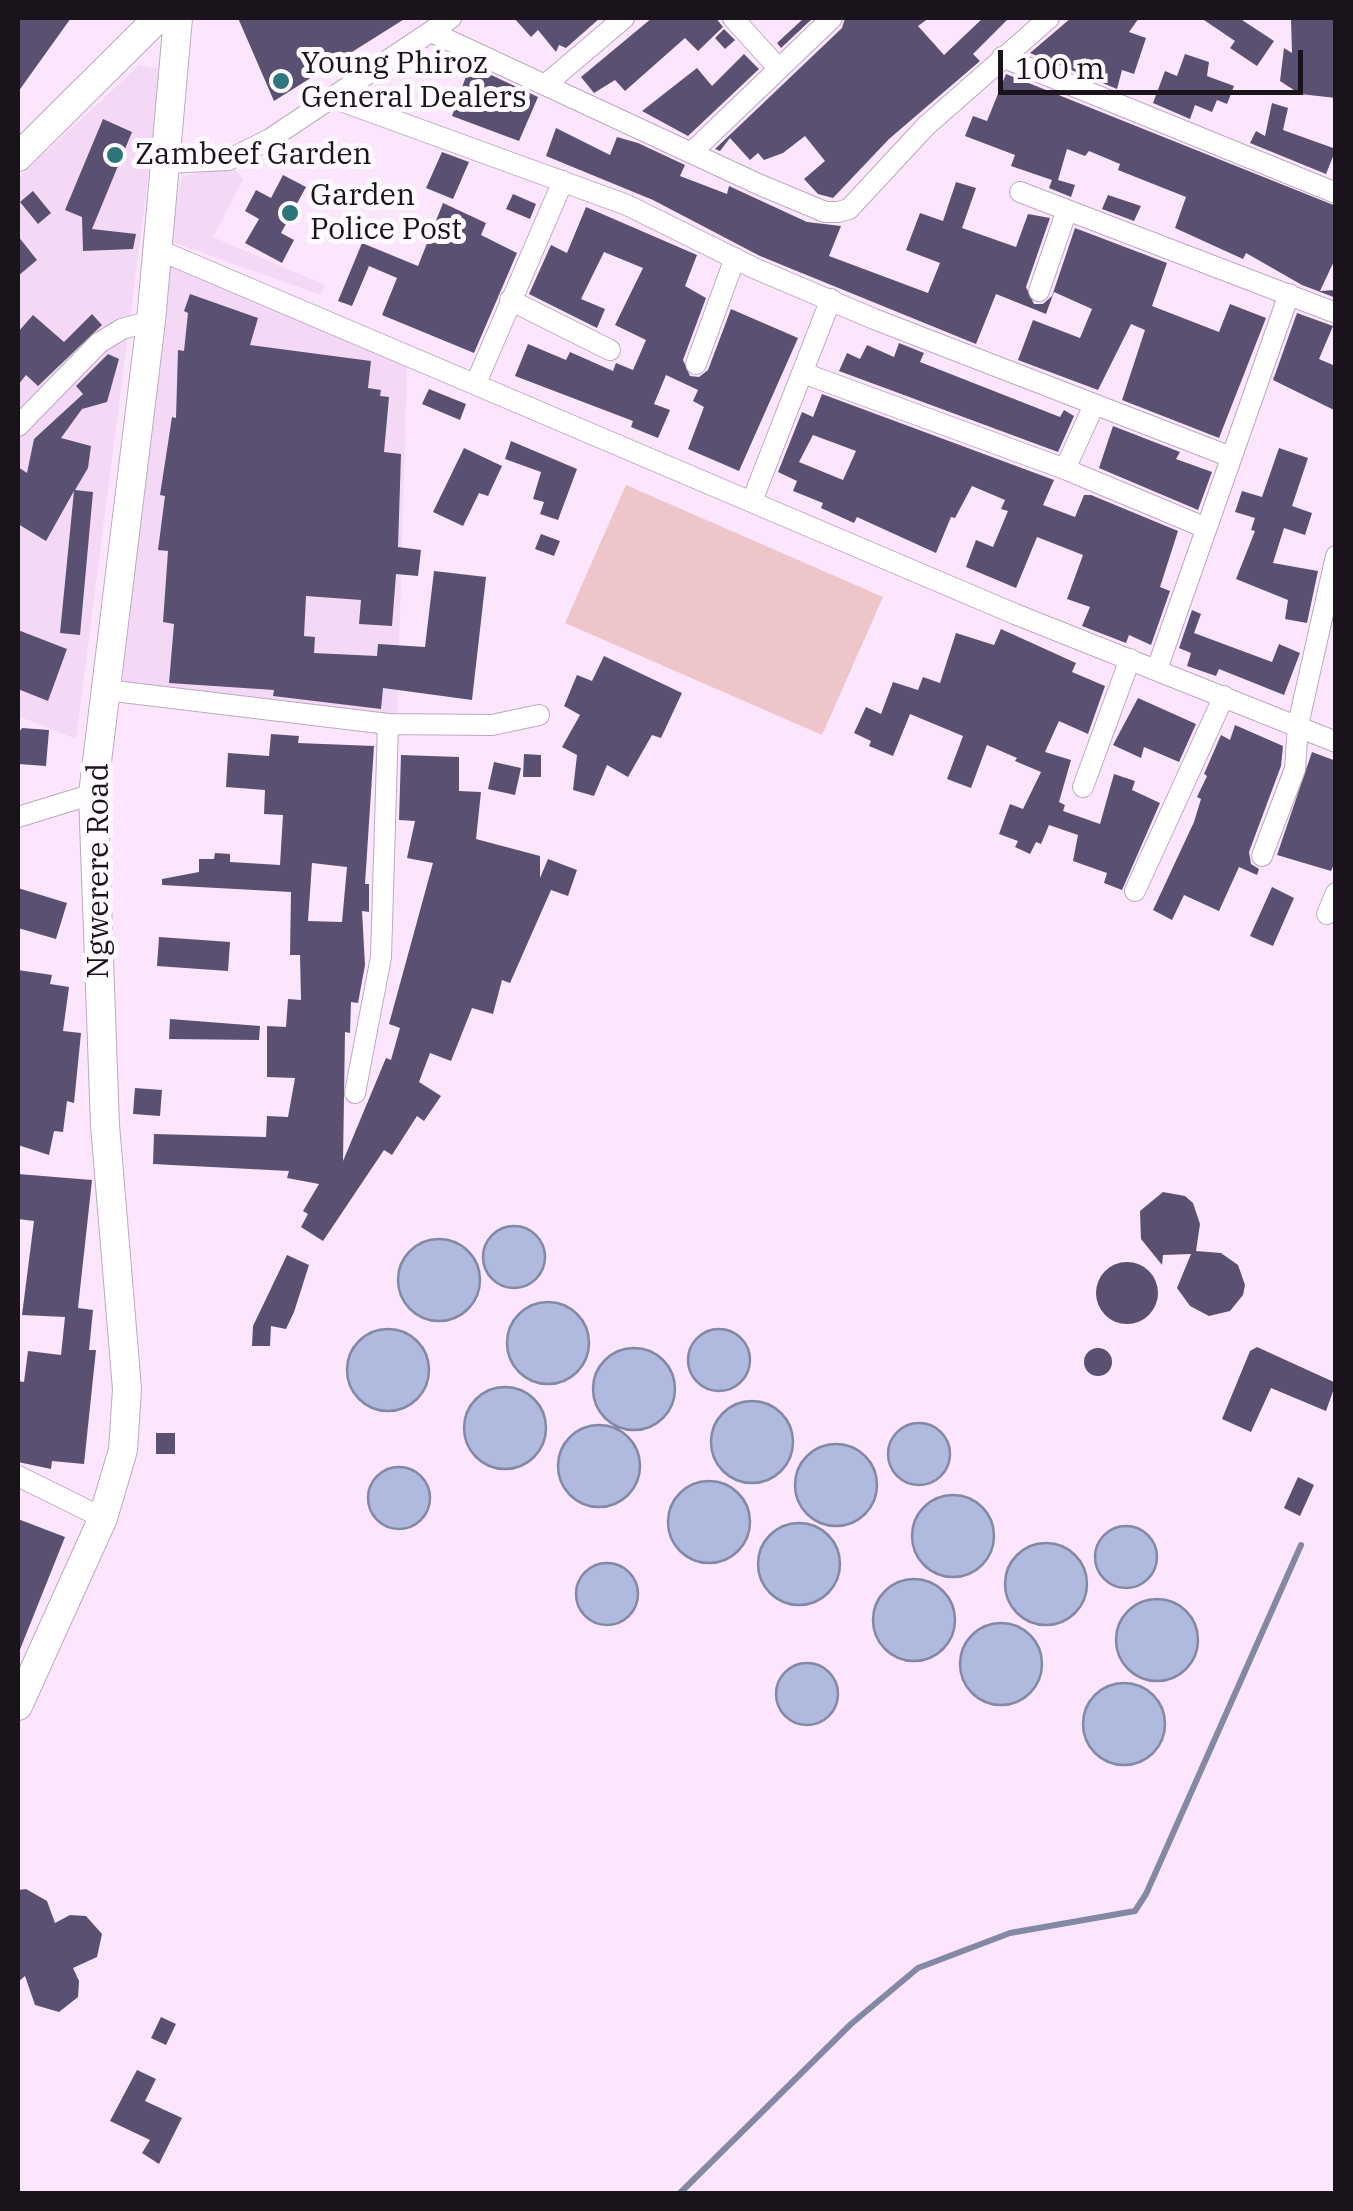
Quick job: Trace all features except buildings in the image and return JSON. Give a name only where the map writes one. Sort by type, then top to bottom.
[{"type":"street","points":[[18,157],[158,18]]},
{"type":"street","name":"Ngwerere Road","points":[[18,1706],[104,1518],[124,1450],[128,1390],[105,1125],[93,794],[159,250],[178,18]]},
{"type":"street","points":[[167,163],[228,160],[270,139],[451,18]]},
{"type":"street","points":[[545,85],[624,18]]},
{"type":"street","points":[[733,18],[779,69]]},
{"type":"street","points":[[691,153],[832,18]]},
{"type":"street","points":[[431,32],[825,212],[849,209],[926,126],[1049,18]]},
{"type":"street","points":[[1002,57],[1148,114],[1259,166],[1336,193]]},
{"type":"street","points":[[333,98],[627,205],[831,300],[1231,457]]},
{"type":"street","points":[[476,383],[562,181]]},
{"type":"street","points":[[1020,192],[1336,313]]},
{"type":"street","points":[[1039,291],[1066,210]]},
{"type":"street","points":[[159,250],[1336,742]]},
{"type":"street","points":[[696,364],[735,258]]},
{"type":"street","points":[[1158,669],[1289,294]]},
{"type":"street","points":[[510,300],[610,350]]},
{"type":"street","points":[[752,501],[831,300]]},
{"type":"street","points":[[18,426],[99,343],[122,329],[151,321]]},
{"type":"street","points":[[802,373],[1065,469],[1206,528]]},
{"type":"street","points":[[1065,469],[1094,405]]},
{"type":"street","points":[[1262,856],[1295,769],[1298,725],[1336,556]]},
{"type":"street","points":[[1083,787],[1130,658]]},
{"type":"street","points":[[106,690],[388,724],[492,725],[539,715]]},
{"type":"street","points":[[1135,891],[1224,696]]},
{"type":"street","points":[[355,1093],[381,957],[388,724]]},
{"type":"street","points":[[18,817],[93,794]]},
{"type":"street","points":[[1327,914],[1336,893]]},
{"type":"street","points":[[18,1476],[104,1518]]},
{"type":"shaded area","points":[[139,65],[162,70],[76,739],[18,716],[18,178]]},
{"type":"shaded area","points":[[233,167],[243,180],[213,237],[325,285],[321,295],[169,241],[182,176]]},
{"type":"shaded area","points":[[168,264],[407,367],[397,719],[122,685]]},
{"type":"shaded area","points":[[626,485],[883,597],[822,735],[565,623]]},
{"type":"water","points":[[514,1226],[536,1235],[545,1257],[536,1279],[514,1288],[492,1279],[483,1257],[492,1235]]},
{"type":"water","points":[[431,1239],[447,1239],[473,1257],[480,1280],[477,1296],[468,1309],[447,1321],[431,1321],[405,1303],[398,1288],[398,1272],[416,1246]]},
{"type":"water","points":[[540,1302],[556,1302],[582,1320],[589,1343],[586,1359],[577,1372],[556,1384],[540,1384],[514,1366],[507,1351],[507,1335],[525,1309]]},
{"type":"water","points":[[380,1329],[396,1329],[422,1347],[429,1370],[426,1386],[417,1399],[396,1411],[380,1411],[354,1393],[347,1378],[347,1362],[365,1336]]},
{"type":"water","points":[[719,1329],[741,1338],[750,1360],[741,1382],[719,1391],[697,1382],[688,1360],[697,1338]]},
{"type":"water","points":[[626,1348],[642,1348],[668,1366],[675,1389],[672,1405],[663,1418],[642,1430],[626,1430],[600,1412],[593,1397],[593,1381],[611,1355]]},
{"type":"water","points":[[497,1387],[513,1387],[539,1405],[546,1428],[543,1444],[534,1457],[513,1469],[497,1469],[471,1451],[464,1436],[464,1420],[482,1394]]},
{"type":"water","points":[[744,1401],[760,1401],[786,1419],[793,1442],[790,1458],[781,1471],[760,1483],[744,1483],[718,1465],[711,1450],[711,1434],[729,1408]]},
{"type":"water","points":[[919,1423],[941,1432],[950,1454],[941,1476],[919,1485],[897,1476],[888,1454],[897,1432]]},
{"type":"water","points":[[591,1425],[607,1425],[633,1443],[640,1466],[637,1482],[628,1495],[607,1507],[591,1507],[565,1489],[558,1474],[558,1458],[576,1432]]},
{"type":"water","points":[[828,1444],[844,1444],[870,1462],[877,1485],[874,1501],[865,1514],[844,1526],[828,1526],[802,1508],[795,1493],[795,1477],[813,1451]]},
{"type":"water","points":[[399,1467],[421,1476],[430,1498],[421,1520],[399,1529],[377,1520],[368,1498],[377,1476]]},
{"type":"water","points":[[701,1481],[717,1481],[743,1499],[750,1522],[747,1538],[738,1551],[717,1563],[701,1563],[675,1545],[668,1530],[668,1514],[686,1488]]},
{"type":"water","points":[[945,1495],[961,1495],[987,1513],[994,1536],[991,1552],[982,1565],[961,1577],[945,1577],[919,1559],[912,1544],[912,1528],[930,1502]]},
{"type":"water","points":[[791,1523],[807,1523],[833,1541],[840,1564],[837,1580],[828,1593],[807,1605],[791,1605],[765,1587],[758,1572],[758,1556],[776,1530]]},
{"type":"water","points":[[1126,1526],[1148,1535],[1157,1557],[1148,1579],[1126,1588],[1104,1579],[1095,1557],[1104,1535]]},
{"type":"water","points":[[1038,1543],[1054,1543],[1080,1561],[1087,1584],[1084,1600],[1075,1613],[1054,1625],[1038,1625],[1012,1607],[1005,1592],[1005,1576],[1023,1550]]},
{"type":"water","points":[[607,1563],[629,1572],[638,1594],[629,1616],[607,1625],[585,1616],[576,1594],[585,1572]]},
{"type":"water","points":[[906,1579],[922,1579],[948,1597],[955,1620],[952,1636],[943,1649],[922,1661],[906,1661],[880,1643],[873,1628],[873,1612],[891,1586]]},
{"type":"water","points":[[1149,1599],[1165,1599],[1191,1617],[1198,1640],[1195,1656],[1186,1669],[1165,1681],[1149,1681],[1123,1663],[1116,1648],[1116,1632],[1134,1606]]},
{"type":"water","points":[[993,1623],[1009,1623],[1035,1641],[1042,1664],[1039,1680],[1030,1693],[1009,1705],[993,1705],[967,1687],[960,1672],[960,1656],[978,1630]]},
{"type":"water","points":[[807,1663],[829,1672],[838,1694],[829,1716],[807,1725],[785,1716],[776,1694],[785,1672]]},
{"type":"water","points":[[1116,1683],[1132,1683],[1158,1701],[1165,1724],[1162,1740],[1153,1753],[1132,1765],[1116,1765],[1090,1747],[1083,1732],[1083,1716],[1101,1690]]},
{"type":"waterway","points":[[679,2194],[851,2024],[918,1968],[1010,1933],[1135,1911],[1301,1545]]},
{"type":"place","name":"Young Phiroz General Dealers","points":[[281,81]]},
{"type":"place","name":"Zambeef Garden","points":[[115,155]]},
{"type":"place","name":"Garden Police Post","points":[[290,213]]}]
